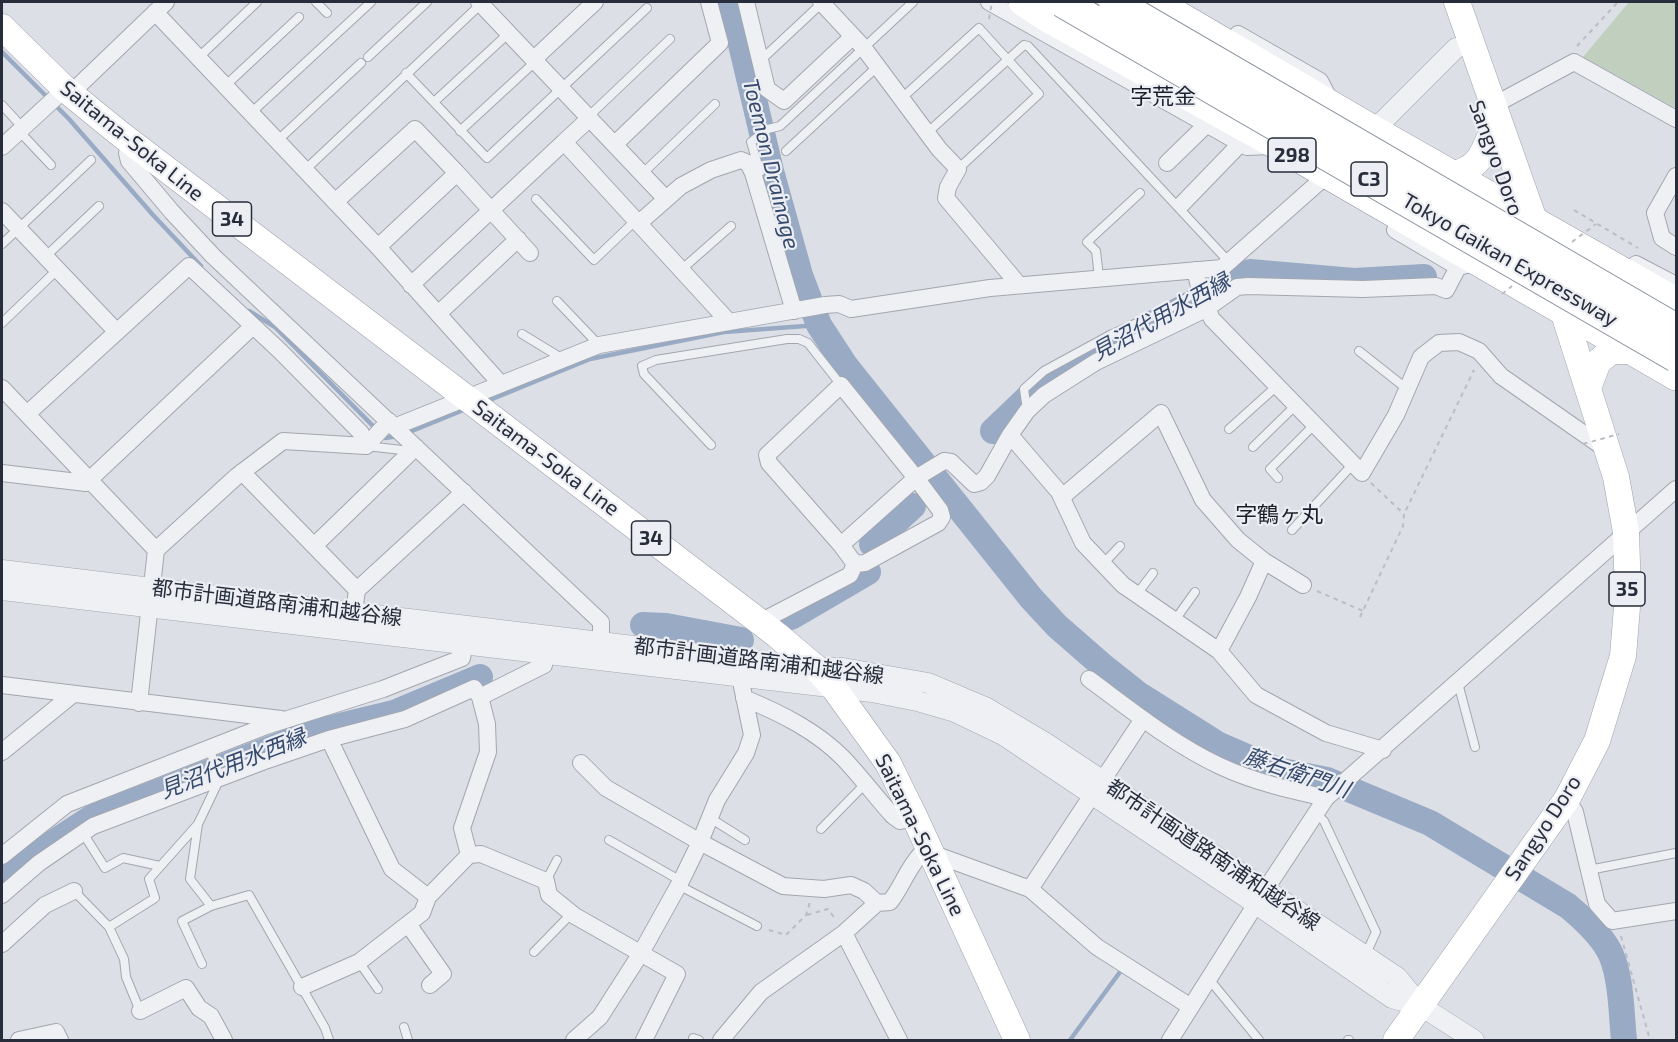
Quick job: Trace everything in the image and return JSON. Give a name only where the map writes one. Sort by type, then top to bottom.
[{"type":"highway","name":"298","points":[[1022,2],[1048,19],[1383,207],[1469,265],[1562,310],[1677,377]]},
{"type":"highway","name":"Tokyo Gaikan Expressway","points":[[1062,2],[1677,357]]},
{"type":"highway","name":"Tokyo Gaikan Expressway","points":[[1114,2],[1677,329]]},
{"type":"highway","points":[[1158,2],[1333,106],[1677,301]]},
{"type":"main road","name":"Sangyo Doro","points":[[1396,1041],[1566,799],[1597,741],[1623,656],[1628,595],[1626,532],[1616,477],[1613,442],[1588,388],[1562,310],[1525,216],[1489,139],[1439,2]]},
{"type":"main road","name":"Sangyo Doro","points":[[1457,2],[1494,105],[1525,216]]},
{"type":"main road","name":"Saitama-Soka Line","points":[[2,27],[68,91],[131,143],[760,622],[816,668],[834,688],[888,763],[1017,1041]]},
{"type":"main road","points":[[1454,175],[1473,167],[1489,139]]},
{"type":"main road","points":[[1588,388],[1598,362],[1611,351],[1632,351]]},
{"type":"street","points":[[535,60],[595,2]]},
{"type":"street","points":[[615,144],[720,43],[709,2]]},
{"type":"street","points":[[746,2],[767,88],[784,101],[856,44]]},
{"type":"street","points":[[822,2],[856,44],[878,66],[939,149],[958,169],[948,187],[946,198],[1019,285]]},
{"type":"street","points":[[991,2],[1247,147],[1275,145]]},
{"type":"street","points":[[1180,2],[1320,81],[1333,106]]},
{"type":"street","points":[[483,3],[666,199]]},
{"type":"street","points":[[2,147],[161,7],[198,58],[378,248],[500,383]]},
{"type":"street","points":[[139,702],[156,550],[242,472],[283,441],[366,446],[391,424],[474,403],[500,383],[599,345],[839,304],[851,309],[1019,285],[1222,268],[1375,130],[1456,48]]},
{"type":"street","points":[[1494,105],[1574,62],[1677,119]]},
{"type":"street","points":[[411,285],[590,117]]},
{"type":"street","points":[[1167,163],[1206,125]]},
{"type":"street","points":[[335,202],[415,129],[530,253]]},
{"type":"street","points":[[564,142],[729,322]]},
{"type":"street","points":[[131,143],[127,153],[129,160],[172,212],[213,256],[391,424],[414,449],[464,492],[601,622],[601,643]]},
{"type":"street","points":[[1182,204],[1241,143]]},
{"type":"street","points":[[638,222],[681,186],[701,175],[741,160],[748,163],[753,173],[794,311]]},
{"type":"street","points":[[378,248],[457,173]]},
{"type":"street","points":[[1677,176],[1656,213],[1662,238],[1677,247]]},
{"type":"street","points":[[2,211],[117,332]]},
{"type":"street","points":[[438,314],[518,239]]},
{"type":"street","points":[[1614,266],[1636,264],[1677,285]]},
{"type":"street","points":[[841,545],[918,477],[944,461],[951,462],[974,484],[981,482],[1027,411],[1053,388],[1203,299],[1237,287],[1248,286],[1363,289],[1436,286],[1446,290],[1469,265]]},
{"type":"street","points":[[27,414],[189,266],[361,433],[366,446]]},
{"type":"street","points":[[1196,270],[1203,299],[1212,319],[1358,468],[1396,415],[1421,357],[1439,343],[1459,342],[1479,351],[1501,376],[1613,442]]},
{"type":"street","points":[[2,473],[86,483],[253,326]]},
{"type":"street","points":[[841,385],[918,477],[940,510],[942,517],[938,523],[865,563],[855,564],[769,463],[767,455],[841,385]]},
{"type":"street","points":[[2,387],[156,550]]},
{"type":"street","points":[[1062,497],[1161,413],[1203,500],[1238,540],[1264,561],[1303,585]]},
{"type":"street","points":[[1010,435],[1062,497],[1083,543],[1123,585],[1219,651],[1256,695],[1326,733],[1383,750]]},
{"type":"street","points":[[314,546],[414,449]]},
{"type":"street","points":[[242,472],[357,590]]},
{"type":"street","points":[[1170,1041],[1260,897],[1330,795],[1677,489]]},
{"type":"street","points":[[354,612],[357,590],[464,492]]},
{"type":"street","points":[[1219,651],[1264,561]]},
{"type":"street","points":[[760,622],[850,575],[855,564]]},
{"type":"street","name":"都市計画道路南浦和越谷線","points":[[2,570],[601,643],[816,668],[843,668],[928,683],[987,708],[1046,743],[1097,788]]},
{"type":"street","name":"都市計画道路南浦和越谷線","points":[[2,590],[465,643],[917,700],[955,712],[1003,735],[1097,788],[1260,897],[1392,998],[1421,1006]]},
{"type":"street","points":[[2,856],[67,804],[209,748],[383,689],[462,658],[465,643]]},
{"type":"street","points":[[480,697],[544,665],[546,654]]},
{"type":"street","points":[[574,1041],[600,1017],[641,953],[680,883],[717,800],[746,753],[752,735],[740,677]]},
{"type":"street","points":[[1089,679],[1143,719],[1219,765],[1269,784],[1330,795]]},
{"type":"street","points":[[2,686],[286,720]]},
{"type":"street","points":[[2,895],[39,863],[93,826],[262,762],[330,739],[405,719],[474,688],[480,697],[487,724],[488,752],[462,828],[469,855]]},
{"type":"street","points":[[2,752],[72,695]]},
{"type":"street","points":[[744,698],[776,711],[816,736],[842,758],[893,816],[900,821],[915,819]]},
{"type":"street","points":[[1030,889],[1143,719]]},
{"type":"street","points":[[330,739],[392,869],[428,897]]},
{"type":"street","points":[[581,763],[606,788],[783,886],[824,889],[851,885],[864,891],[877,903]]},
{"type":"street","points":[[1566,799],[1575,812],[1597,904],[1612,921],[1677,911]]},
{"type":"street","points":[[721,1041],[761,992],[844,933],[877,903],[890,902],[901,888],[909,867],[920,855],[931,853],[1030,889],[1097,947],[1191,1007]]},
{"type":"street","points":[[302,987],[359,963],[422,913],[428,897],[469,855],[482,854],[546,881],[549,896],[572,913],[677,974],[644,1041]]},
{"type":"street","points":[[2,944],[45,905],[74,891]]},
{"type":"street","name":"都市計画道路南浦和越谷線","points":[[1260,897],[1365,956],[1397,977],[1421,1006],[1474,1041]]},
{"type":"street","points":[[408,924],[443,974],[430,985]]},
{"type":"street","points":[[844,933],[899,1041]]},
{"type":"street","points":[[140,1011],[186,988],[199,1008],[211,1017],[224,1041]]},
{"type":"street","points":[[19,1041],[56,1032],[60,1041]]},
{"type":"lane","points":[[198,58],[257,2]]},
{"type":"lane","points":[[316,2],[327,13]]},
{"type":"lane","points":[[251,114],[371,2]]},
{"type":"lane","points":[[368,57],[427,2]]},
{"type":"lane","points":[[760,60],[822,2]]},
{"type":"lane","points":[[753,173],[759,172],[751,142],[768,129],[780,126],[856,44],[913,2]]},
{"type":"lane","points":[[305,170],[483,3]]},
{"type":"lane","points":[[406,73],[488,158],[647,8]]},
{"type":"lane","points":[[225,86],[299,17]]},
{"type":"lane","points":[[902,98],[979,28],[1039,94],[958,169]]},
{"type":"lane","points":[[434,102],[509,33]]},
{"type":"lane","points":[[590,117],[670,39]]},
{"type":"lane","points":[[927,133],[1024,45],[1028,46],[1229,262]]},
{"type":"lane","points":[[460,131],[535,60]]},
{"type":"lane","points":[[278,141],[361,63]]},
{"type":"lane","points":[[786,152],[878,66]]},
{"type":"lane","points":[[642,174],[715,104]]},
{"type":"lane","points":[[2,105],[51,165]]},
{"type":"lane","points":[[2,244],[91,160]]},
{"type":"lane","points":[[1099,278],[1096,251],[1087,242],[1140,193]]},
{"type":"lane","points":[[536,199],[594,260],[638,222]]},
{"type":"lane","points":[[45,257],[99,206]]},
{"type":"lane","points":[[681,270],[731,226]]},
{"type":"lane","points":[[2,323],[57,270]]},
{"type":"lane","points":[[557,301],[599,345]]},
{"type":"lane","points":[[522,334],[563,359]]},
{"type":"lane","points":[[711,445],[644,374],[642,366],[656,360],[799,339],[808,343],[841,385]]},
{"type":"lane","points":[[1359,351],[1407,388]]},
{"type":"lane","points":[[1229,429],[1278,385]]},
{"type":"lane","points":[[1253,447],[1297,405]]},
{"type":"lane","points":[[1278,478],[1270,469],[1315,424]]},
{"type":"lane","points":[[366,446],[414,449]]},
{"type":"lane","points":[[1292,530],[1358,468]]},
{"type":"lane","points":[[1103,564],[1120,546]]},
{"type":"lane","points":[[1137,594],[1154,573]]},
{"type":"lane","points":[[1175,620],[1195,592]]},
{"type":"lane","points":[[1458,683],[1475,747]]},
{"type":"lane","points":[[108,927],[155,898],[149,879],[198,824],[220,778],[209,748]]},
{"type":"lane","points":[[821,829],[865,784]]},
{"type":"lane","points":[[1317,814],[1324,821],[1376,932],[1365,956]]},
{"type":"lane","points":[[710,818],[745,840]]},
{"type":"lane","points":[[198,824],[190,879],[211,906]]},
{"type":"lane","points":[[83,833],[105,868],[123,858],[160,866]]},
{"type":"lane","points":[[609,840],[757,926]]},
{"type":"lane","points":[[1589,870],[1677,853]]},
{"type":"lane","points":[[546,881],[557,860]]},
{"type":"lane","points":[[74,891],[108,927],[124,959],[126,977],[140,1011]]},
{"type":"lane","points":[[202,964],[182,921],[211,906],[249,895],[325,1028],[329,1041]]},
{"type":"lane","points":[[534,952],[572,913]]},
{"type":"lane","points":[[359,963],[378,989]]},
{"type":"lane","points":[[1209,979],[1259,1041]]},
{"type":"lane","points":[[404,1027],[408,1041]]},
{"type":"path","points":[[989,19],[991,2]]},
{"type":"path","points":[[1574,62],[1572,51],[1618,2]]},
{"type":"path","points":[[1574,210],[1647,253]]},
{"type":"path","points":[[1360,617],[1403,526],[1404,514],[1476,366]]},
{"type":"path","points":[[1583,444],[1613,442]]},
{"type":"path","points":[[1358,468],[1366,479],[1404,514]]},
{"type":"path","points":[[1303,585],[1363,611]]},
{"type":"path","points":[[757,926],[786,935],[806,915],[814,888]]},
{"type":"path","points":[[806,915],[828,909],[844,933]]},
{"type":"path","points":[[1612,921],[1622,937],[1650,1041]]},
{"type":"green space","points":[[1629,2],[1676,2],[1676,108],[1583,57]]},
{"type":"waterway","name":"藤右衛門川","points":[[731,2],[771,171],[800,275],[819,325],[845,365],[1031,598],[1057,626],[1138,694],[1219,745],[1277,770],[1327,780],[1430,823],[1568,906],[1599,936],[1612,957],[1620,992],[1624,1040]]},
{"type":"waterway","points":[[2,52],[69,119],[201,266]]},
{"type":"waterway","name":"見沼代用水西縁","points":[[993,431],[1039,387],[1076,363],[1214,292],[1234,276],[1250,272],[1354,281],[1424,277]]},
{"type":"waterway","points":[[249,311],[275,327],[376,429]]},
{"type":"waterway","points":[[485,402],[590,359],[724,332],[819,325]]},
{"type":"waterway","points":[[407,433],[466,409]]},
{"type":"waterway","points":[[382,435],[385,438],[399,436]]},
{"type":"waterway","name":"見沼代用水西縁","points":[[872,544],[913,506]]},
{"type":"waterway","name":"見沼代用水西縁","points":[[791,617],[868,572]]},
{"type":"waterway","name":"見沼代用水西縁","points":[[643,625],[666,626],[741,640]]},
{"type":"waterway","name":"見沼代用水西縁","points":[[2,882],[36,854],[93,817],[307,734],[394,713],[480,677]]},
{"type":"waterway","points":[[1070,1040],[1120,972]]},
{"type":"district","name":"字荒金","points":[[1163,97]]},
{"type":"district","name":"字鶴ヶ丸","points":[[1279,515]]},
{"type":"water label","name":"Toemon Drainage","points":[[771,164]]}]
